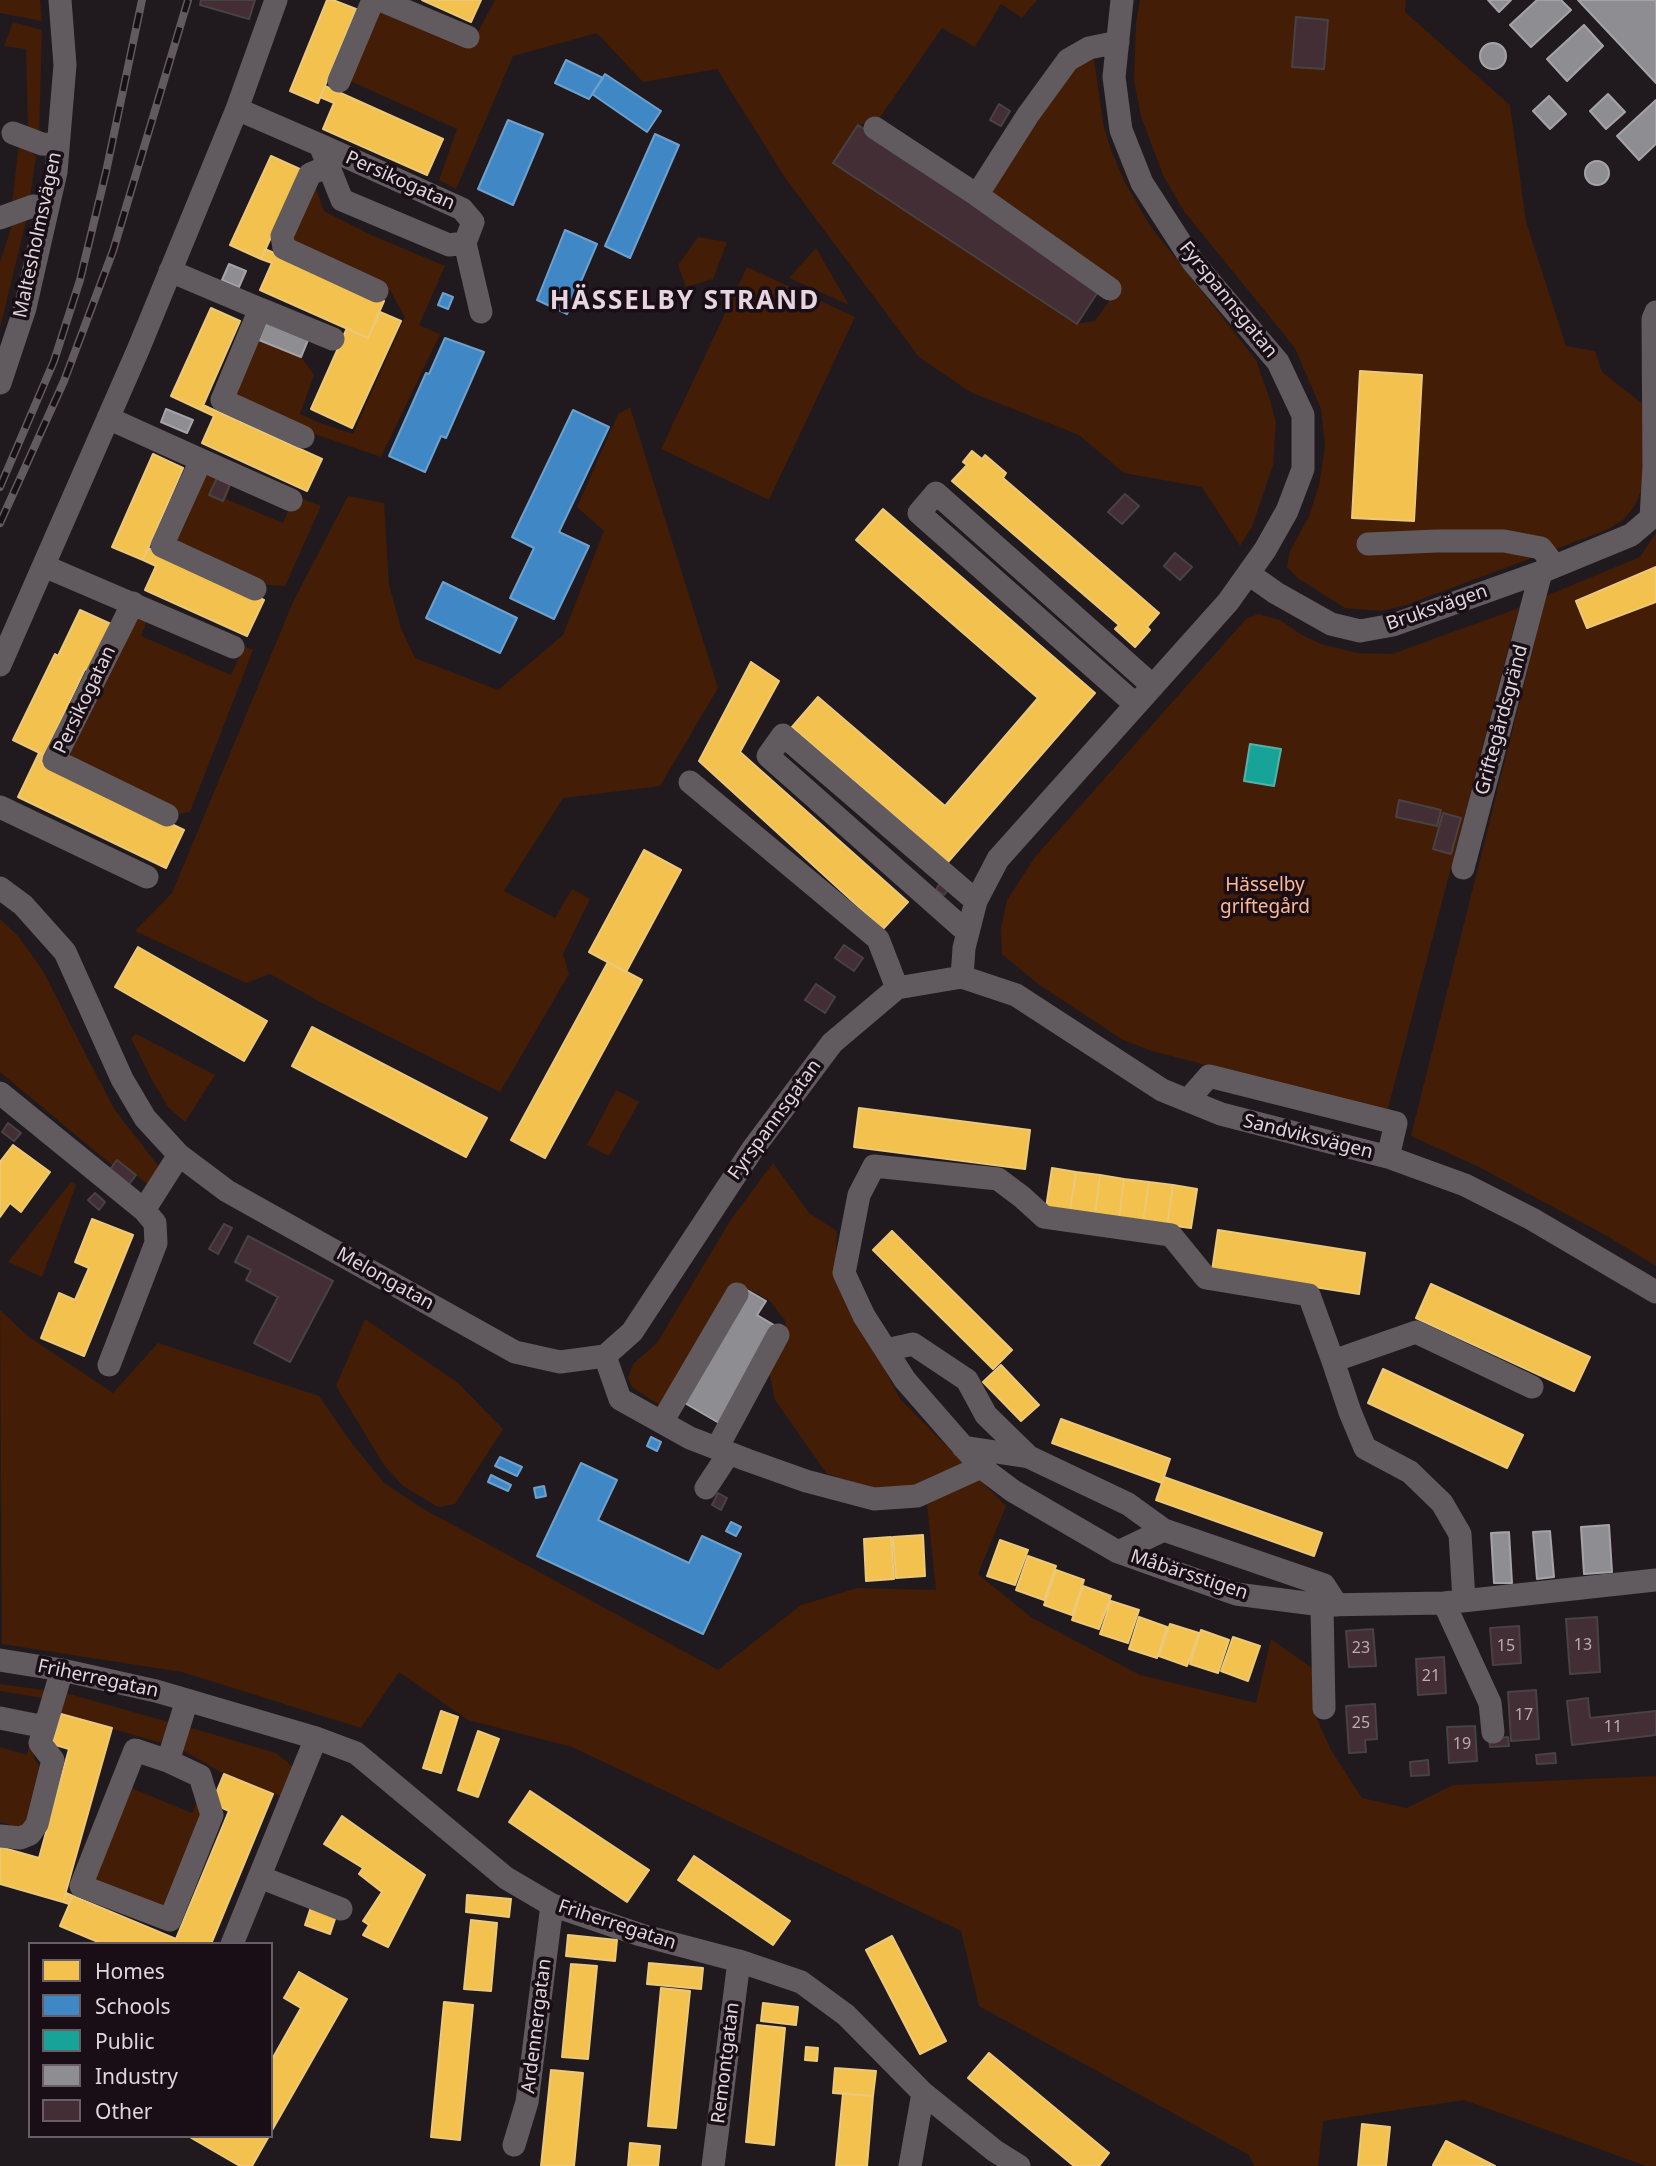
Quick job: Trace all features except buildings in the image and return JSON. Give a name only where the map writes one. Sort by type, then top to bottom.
[{"type":"street","name":"Maltesholmsvägen","points":[[0,383],[25,308],[56,172],[65,65],[60,0]]},
{"type":"street","points":[[339,81],[373,0]]},
{"type":"street","points":[[380,0],[468,37]]},
{"type":"street","name":"Fyrspannsgatan","points":[[962,977],[976,901],[998,859],[1228,602],[1249,574],[1287,511],[1303,469],[1303,415],[1279,362],[1193,261],[1142,183],[1121,130],[1114,77],[1122,0]]},
{"type":"street","points":[[0,666],[108,418],[237,109],[268,2]]},
{"type":"street","points":[[977,195],[1068,60],[1089,48],[1118,42]]},
{"type":"street","name":"Persikogatan","points":[[237,109],[325,155],[462,209],[473,222],[465,243],[449,245],[342,200],[325,155]]},
{"type":"street","points":[[875,128],[977,195],[1110,289]]},
{"type":"street","points":[[13,133],[42,144],[58,145]]},
{"type":"street","points":[[325,155],[310,174],[282,236],[284,248],[377,290]]},
{"type":"street","points":[[0,218],[33,206],[48,207]]},
{"type":"street","points":[[465,243],[481,312]]},
{"type":"street","points":[[170,271],[333,339]]},
{"type":"street","points":[[260,309],[222,400],[303,437]]},
{"type":"street","name":"Bruksvägen","points":[[1249,574],[1276,593],[1331,624],[1360,631],[1393,625],[1631,536],[1651,518],[1654,467],[1653,319],[1656,312]]},
{"type":"street","points":[[108,418],[291,500]]},
{"type":"street","points":[[201,460],[162,546],[256,589]]},
{"type":"street","points":[[1136,705],[919,513],[936,492],[1153,686]]},
{"type":"street","points":[[1368,544],[1504,541],[1541,548],[1548,569]]},
{"type":"street","points":[[44,566],[233,647]]},
{"type":"street","name":"Griftegårdsgränd","points":[[1463,868],[1548,569]]},
{"type":"street","name":"Persikogatan","points":[[133,603],[54,760],[167,815]]},
{"type":"street","points":[[968,933],[768,756],[783,735],[976,901]]},
{"type":"street","points":[[690,782],[878,939],[897,988],[962,977]]},
{"type":"street","points":[[0,807],[147,877]]},
{"type":"street","name":"Melongatan","points":[[0,888],[23,905],[65,952],[122,1079],[145,1118],[179,1155],[227,1191],[515,1352],[560,1362],[605,1356]]},
{"type":"street","name":"Sandviksvägen","points":[[962,977],[1016,995],[1163,1090],[1230,1117],[1388,1157],[1476,1191],[1532,1219],[1656,1292]]},
{"type":"street","name":"Fyrspannsgatan","points":[[605,1356],[632,1332],[752,1150],[832,1043],[897,988]]},
{"type":"street","points":[[1188,1100],[1209,1076],[1396,1123],[1388,1157]]},
{"type":"street","points":[[0,1095],[144,1210],[155,1223],[156,1243],[109,1365]]},
{"type":"street","points":[[144,1210],[179,1155]]},
{"type":"street","name":"Måbärsstigen","points":[[1454,1602],[1460,1534],[1442,1503],[1410,1472],[1365,1448],[1309,1295],[1206,1278],[1171,1235],[1044,1217],[998,1179],[874,1166],[859,1195],[844,1273],[864,1315],[886,1350],[905,1380],[981,1467],[1013,1491],[1118,1552],[1236,1594],[1330,1605],[1454,1602],[1656,1580]]},
{"type":"street","points":[[662,1422],[737,1294]]},
{"type":"street","points":[[1333,1362],[1416,1332],[1532,1387]]},
{"type":"street","points":[[706,1488],[778,1335]]},
{"type":"street","points":[[886,1350],[913,1344],[967,1380],[986,1415],[1029,1457]]},
{"type":"street","points":[[605,1356],[620,1399],[690,1438],[806,1481],[874,1499],[917,1496],[981,1467]]},
{"type":"street","points":[[963,1447],[1029,1457],[1128,1504],[1164,1530],[1324,1585],[1330,1605],[1324,1708]]},
{"type":"street","points":[[1118,1552],[1164,1530]]},
{"type":"street","points":[[1207,1584],[1246,1559]]},
{"type":"street","points":[[1454,1602],[1490,1703],[1493,1732]]},
{"type":"street","name":"Friherregatan","points":[[0,1660],[62,1670],[156,1691],[316,1738],[356,1753],[506,1878],[552,1905],[641,1935],[739,1961],[801,1982],[846,2015],[923,2094],[995,2151],[1019,2166]]},
{"type":"street","points":[[0,1836],[20,1838],[30,1834],[37,1824],[54,1760],[40,1743],[62,1670]]},
{"type":"street","points":[[169,1761],[187,1700]]},
{"type":"street","points":[[0,1718],[46,1727]]},
{"type":"street","points":[[236,1941],[316,1738]]},
{"type":"street","points":[[135,1750],[169,1761],[200,1776],[212,1815],[170,1920],[81,1885],[135,1750]]},
{"type":"street","points":[[260,1877],[341,1909]]},
{"type":"street","name":"Ardennergatan","points":[[514,2145],[527,2102],[552,1905]]},
{"type":"street","name":"Remontgatan","points":[[713,2166],[739,1961]]},
{"type":"street","points":[[910,2166],[923,2094]]},
{"type":"green space","points":[[0,0],[40,0],[42,21],[0,13]]},
{"type":"green space","points":[[495,0],[1037,0],[1022,18],[1001,4],[975,47],[942,28],[878,120],[858,125],[1076,324],[1095,321],[1119,287],[990,194],[990,183],[1081,59],[1094,59],[1103,123],[1125,183],[1151,227],[1256,360],[1269,397],[1276,422],[1273,465],[1252,527],[1240,546],[1202,487],[1124,473],[1079,435],[970,392],[919,357],[786,179],[717,69],[643,82],[597,33],[513,56],[456,189],[439,180],[457,129],[348,80],[375,6],[469,49]]},
{"type":"green space","points":[[1140,0],[1406,0],[1405,12],[1510,105],[1526,222],[1566,346],[1595,351],[1602,372],[1644,405],[1644,484],[1635,505],[1624,519],[1609,529],[1406,605],[1381,611],[1345,608],[1299,579],[1287,567],[1290,551],[1309,516],[1319,486],[1325,446],[1321,409],[1295,348],[1183,210],[1163,175],[1141,116],[1134,81],[1136,22]]},
{"type":"green space","points":[[13,22],[42,30],[39,136],[28,128],[26,49],[4,46]]},
{"type":"green space","points":[[19,142],[36,156],[30,198],[12,205]]},
{"type":"green space","points":[[313,180],[324,211],[371,235],[445,266],[419,325],[440,334],[381,457],[315,434],[248,406],[239,397],[235,381],[260,340],[301,357],[314,375],[300,414],[353,434],[405,317],[390,290],[289,237]]},
{"type":"green space","points":[[27,217],[0,327],[0,262],[13,223]]},
{"type":"green space","points":[[698,237],[727,242],[713,279],[686,287],[678,265]]},
{"type":"green space","points":[[816,248],[849,305],[789,278]]},
{"type":"green space","points":[[747,267],[855,317],[769,500],[661,449]]},
{"type":"green space","points":[[630,407],[718,688],[660,786],[563,798],[504,891],[555,918],[572,889],[590,899],[563,954],[569,974],[500,1092],[270,974],[246,983],[135,931],[172,893],[293,602],[348,496],[384,503],[389,585],[401,628],[415,658],[498,690],[563,635],[604,531],[577,507],[618,414]]},
{"type":"green space","points":[[213,472],[233,481],[226,499],[283,523],[295,496],[321,506],[285,586],[255,584],[182,549],[178,541],[178,528],[202,475]]},
{"type":"green space","points":[[1656,533],[1656,1266],[1607,1236],[1479,1167],[1411,1136],[1546,596],[1640,557]]},
{"type":"green space","name":"Hässelby griftegård","points":[[1519,608],[1387,1112],[1152,1051],[1123,1040],[1038,984],[1002,954],[1001,929],[1007,900],[1035,857],[1246,619],[1258,614],[1280,620],[1321,644],[1357,653],[1392,654]]},
{"type":"green space","points":[[133,615],[147,621],[141,636],[231,675],[244,646],[253,650],[190,812],[177,814],[71,756],[71,742]]},
{"type":"green space","points":[[0,919],[17,935],[42,969],[114,1109],[160,1168],[147,1184],[118,1160],[113,1166],[0,1072]]},
{"type":"green space","points":[[136,1034],[215,1075],[185,1122],[169,1108],[153,1082],[131,1038]]},
{"type":"green space","points":[[616,1090],[639,1102],[609,1156],[587,1145]]},
{"type":"green space","points":[[773,1163],[809,1213],[837,1231],[835,1274],[900,1399],[1006,1506],[978,1574],[1032,1618],[1140,1675],[1256,1703],[1271,1639],[1312,1668],[1316,1717],[1331,1750],[1362,1798],[1407,1808],[1453,1785],[1656,1776],[1656,2166],[1646,2166],[1464,2100],[1323,2121],[1318,2166],[1254,2166],[1249,2155],[979,2006],[961,1931],[572,1747],[468,1720],[399,1672],[361,1728],[182,1672],[2,1644],[0,1310],[29,1337],[113,1393],[158,1343],[319,1396],[384,1483],[422,1508],[718,1670],[801,1605],[857,1588],[936,1590],[927,1504],[827,1474],[775,1400],[769,1372],[787,1334],[785,1320],[769,1300],[740,1285],[661,1406],[633,1388],[628,1378],[633,1364],[657,1343],[730,1221]]},
{"type":"green space","points":[[71,1182],[76,1185],[42,1277],[8,1262]]},
{"type":"green space","points":[[365,1319],[458,1383],[503,1429],[455,1504],[438,1507],[403,1486],[384,1465],[336,1386]]},
{"type":"green space","points":[[0,1684],[50,1691],[39,1710],[42,1698],[0,1691]]},
{"type":"green space","points":[[66,1693],[172,1723],[165,1744],[61,1714]]},
{"type":"green space","points":[[188,1727],[276,1753],[293,1767],[283,1796],[224,1774],[182,1750]]},
{"type":"green space","points":[[31,1739],[38,1741],[34,1758],[44,1773],[28,1825],[8,1832],[10,1825],[0,1822],[0,1747],[27,1755]]},
{"type":"green space","points":[[126,1786],[192,1813],[198,1798],[202,1827],[165,1907],[97,1882],[92,1871]]},
{"type":"railway","points":[[0,487],[54,361],[80,280],[142,0]]},
{"type":"railway","points":[[0,523],[64,381],[113,251],[188,0]]},
{"type":"district","name":"HÄSSELBY STRAND","points":[[685,302]]}]
